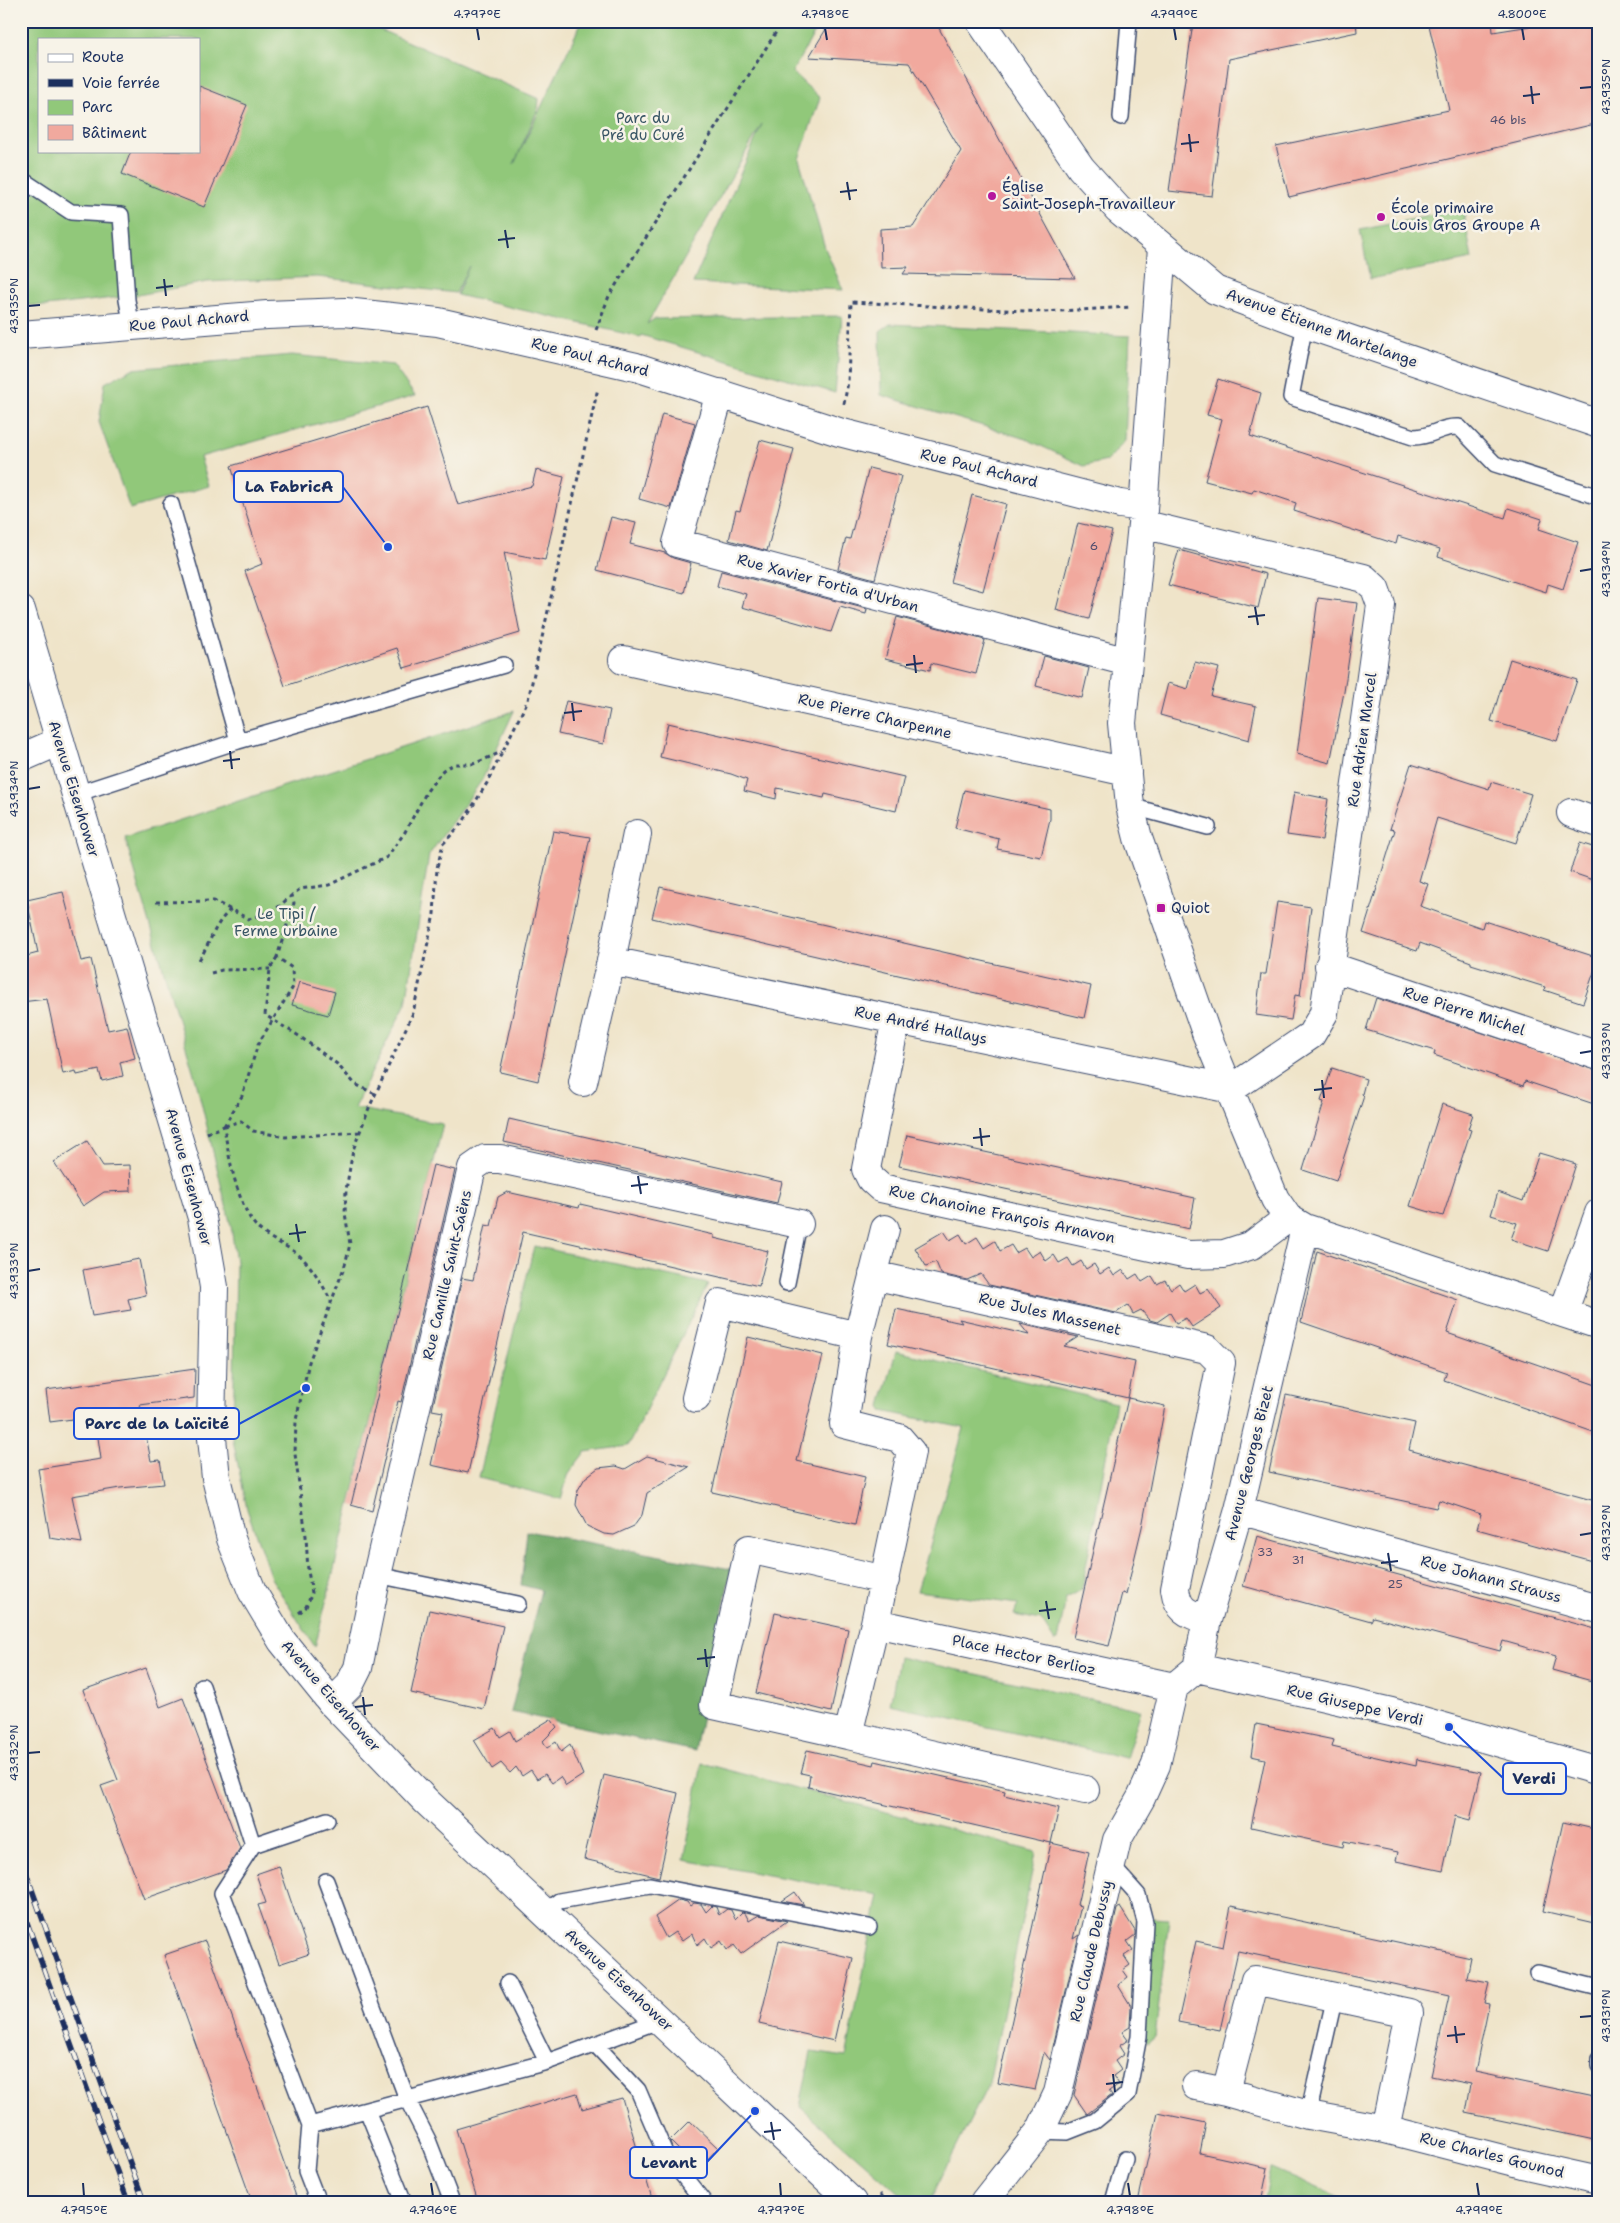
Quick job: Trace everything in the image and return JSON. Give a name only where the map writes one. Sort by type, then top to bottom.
[{"type":"street","name":"Avenue Étienne Martelange","points":[[980,21],[1081,168],[1118,209],[1215,290],[1305,324],[1599,424]]},
{"type":"street","points":[[1162,247],[1142,516],[1122,723],[1130,806],[1141,846],[1187,984],[1275,1199],[1296,1223],[1599,1325]]},
{"type":"street","name":"Rue Paul Achard","points":[[21,335],[266,315],[345,312],[438,322],[636,366],[839,432],[1120,504],[1142,516]]},
{"type":"street","name":"Rue Xavier Fortia d'Urban","points":[[720,393],[677,543],[1128,662]]},
{"type":"street","name":"Rue Adrien Marcel","points":[[1142,516],[1364,578],[1374,588],[1381,605],[1329,966],[1324,1013],[1311,1035],[1231,1089]]},
{"type":"street","name":"Avenue Eisenhower","points":[[21,610],[202,1218],[214,1287],[211,1428],[216,1478],[230,1539],[252,1592],[282,1641],[332,1703],[426,1801],[661,2020],[852,2202]]},
{"type":"street","name":"Rue Pierre Charpenne","points":[[623,660],[1127,772]]},
{"type":"street","points":[[21,758],[60,741]]},
{"type":"street","points":[[1571,813],[1599,823]]},
{"type":"street","points":[[584,1082],[611,961],[636,834]]},
{"type":"street","name":"Rue André Hallays","points":[[611,961],[1231,1089]]},
{"type":"street","name":"Rue Pierre Michel","points":[[1329,966],[1599,1056]]},
{"type":"street","name":"Rue Chanoine François Arnavon","points":[[896,1019],[866,1168],[872,1179],[881,1188],[1188,1255],[1224,1254],[1252,1245],[1296,1223]]},
{"type":"street","name":"Rue Camille Saint-Saëns","points":[[332,1703],[348,1686],[358,1668],[377,1575],[472,1168],[485,1160],[500,1159],[799,1224]]},
{"type":"street","points":[[1563,1313],[1599,1213]]},
{"type":"street","name":"Avenue Georges Bizet","points":[[1197,1668],[1207,1620],[1239,1510],[1296,1223]]},
{"type":"street","points":[[848,1735],[875,1623],[911,1452],[899,1438],[844,1424],[858,1336],[885,1229]]},
{"type":"street","name":"Rue Jules Massenet","points":[[873,1275],[1207,1349],[1221,1363],[1175,1589],[1177,1602],[1188,1613],[1207,1620]]},
{"type":"street","points":[[696,1398],[720,1304],[858,1336]]},
{"type":"street","name":"Rue Johann Strauss","points":[[1239,1510],[1599,1609]]},
{"type":"street","points":[[884,1580],[749,1549],[714,1705],[1085,1790]]},
{"type":"street","name":"Place Hector Berlioz","points":[[875,1623],[1174,1687]]},
{"type":"street","points":[[1174,1687],[1197,1668]]},
{"type":"street","name":"Rue Giuseppe Verdi","points":[[1197,1668],[1391,1712],[1599,1771]]},
{"type":"street","name":"Rue Claude Debussy","points":[[984,2202],[1040,2131],[1058,2093],[1117,1840],[1141,1798],[1156,1764],[1174,1687]]},
{"type":"street","points":[[1226,2092],[1256,1980],[1335,1996],[1409,2014],[1385,2129]]},
{"type":"street","name":"Rue Charles Gounod","points":[[1196,2086],[1226,2092],[1308,2115],[1385,2129],[1522,2164],[1599,2181]]},
{"type":"lane","points":[[1120,117],[1129,21]]},
{"type":"lane","points":[[21,179],[71,212],[121,215],[127,300],[132,326]]},
{"type":"lane","points":[[1305,324],[1291,397],[1413,437],[1427,437],[1447,427],[1459,427],[1495,464],[1599,497]]},
{"type":"lane","points":[[171,504],[238,741]]},
{"type":"lane","points":[[76,794],[238,741],[504,665]]},
{"type":"lane","points":[[1130,806],[1208,827]]},
{"type":"lane","points":[[787,1283],[799,1224]]},
{"type":"lane","points":[[377,1575],[518,1604]]},
{"type":"lane","points":[[202,1686],[253,1845]]},
{"type":"lane","points":[[318,2202],[306,2171],[310,2126],[222,1893],[253,1845],[326,1820]]},
{"type":"lane","points":[[1040,2131],[1067,2132],[1095,2121],[1128,2094],[1139,2036],[1145,1922],[1138,1895],[1112,1866]]},
{"type":"lane","points":[[326,1881],[406,2099],[428,2140],[452,2202]]},
{"type":"lane","points":[[546,1912],[558,1902],[650,1885],[869,1927]]},
{"type":"lane","points":[[1538,1973],[1599,1988]]},
{"type":"lane","points":[[508,1983],[547,2062]]},
{"type":"lane","points":[[1308,2115],[1335,1996]]},
{"type":"lane","points":[[310,2126],[547,2062],[661,2020]]},
{"type":"lane","points":[[595,2044],[638,2090],[665,2153],[704,2202]]},
{"type":"lane","points":[[1599,2059],[1599,2066]]},
{"type":"lane","points":[[367,2110],[404,2202]]},
{"type":"lane","points":[[1113,2202],[1125,2158]]},
{"type":"path","points":[[292,1620],[306,1607],[312,1593],[295,1454],[296,1420],[310,1362],[350,1244],[345,1213],[346,1190],[353,1150],[375,1094],[413,1013],[434,914],[437,868],[443,844],[463,822],[502,752],[528,700],[578,468],[600,380],[596,357],[596,326],[609,296],[783,21]]},
{"type":"path","points":[[839,432],[848,382],[851,302],[1043,312],[1158,305]]},
{"type":"path","points":[[156,902],[214,901],[249,919],[275,910],[300,889],[329,885],[387,857],[406,832],[427,791],[443,770],[454,764],[473,764],[502,752]]},
{"type":"path","points":[[292,895],[294,903],[277,957],[270,969],[265,1015],[337,1064],[355,1084],[375,1094]]},
{"type":"path","points":[[199,960],[208,947],[218,921],[231,909]]},
{"type":"path","points":[[277,957],[292,968],[293,987],[258,1044],[242,1096],[224,1126],[227,1148],[240,1193],[252,1221],[270,1239],[294,1252],[314,1270],[331,1301]]},
{"type":"path","points":[[211,973],[222,970],[270,969]]},
{"type":"path","points":[[208,1132],[241,1121],[253,1131],[286,1137],[360,1132]]},
{"type":"green space","name":"Parc du Pré du Curé","points":[[21,21],[360,21],[539,99],[538,109],[514,164],[582,21],[821,21],[792,72],[820,98],[799,159],[825,248],[843,290],[693,283],[762,124],[647,324],[654,319],[842,316],[835,393],[641,335],[640,337],[457,295],[469,266],[456,293],[317,277],[207,282],[138,295],[47,306],[21,305]]},
{"type":"green space","points":[[1463,209],[1472,259],[1370,279],[1360,230]]},
{"type":"green space","points":[[890,324],[1130,336],[1125,441],[1107,461],[1084,466],[1026,439],[881,395],[880,331]]},
{"type":"green space","points":[[292,355],[393,365],[415,396],[200,457],[209,486],[130,509],[99,422],[105,383],[132,369]]},
{"type":"green space","name":"Le Tipi / Ferme urbaine","points":[[514,711],[482,780],[429,855],[406,1003],[354,1108],[443,1124],[315,1647],[271,1578],[247,1509],[233,1440],[236,1262],[231,1226],[196,1081],[125,838]]},
{"type":"green space","points":[[534,1246],[708,1284],[628,1446],[585,1452],[569,1473],[561,1499],[479,1478]]},
{"type":"green space","points":[[896,1351],[1116,1403],[1082,1589],[1066,1598],[1058,1641],[1055,1642],[1041,1620],[1014,1615],[1018,1604],[917,1591],[964,1428],[882,1411],[881,1406]]},
{"type":"green space","points":[[527,1531],[731,1569],[695,1751],[511,1712],[541,1590],[521,1585]]},
{"type":"green space","points":[[899,1657],[1141,1710],[1126,1758],[890,1705]]},
{"type":"green space","points":[[702,1763],[1036,1852],[989,2083],[929,2202],[909,2202],[800,2107],[811,2052],[846,2057],[879,1895],[684,1860]]},
{"type":"green space","points":[[1152,1917],[1169,1918],[1155,2037],[1148,2043],[1144,2039]]},
{"type":"green space","points":[[1272,2168],[1350,2202],[1264,2202]]},
{"type":"building","points":[[831,21],[935,21],[1075,278],[903,274],[908,267],[881,268],[880,229],[913,227],[961,151],[909,63],[809,57]]},
{"type":"building","points":[[1203,21],[1356,21],[1357,32],[1229,59],[1212,196],[1169,191],[1193,23]]},
{"type":"building","points":[[1428,21],[1492,21],[1493,32],[1562,21],[1599,21],[1599,123],[1289,197],[1276,146],[1449,110]]},
{"type":"building","points":[[200,86],[247,105],[204,207],[122,174],[131,152],[200,152]]},
{"type":"building","points":[[1218,379],[1261,393],[1250,436],[1505,518],[1508,508],[1542,519],[1539,529],[1578,542],[1563,589],[1548,584],[1546,592],[1438,557],[1440,549],[1398,536],[1396,544],[1294,511],[1296,503],[1254,489],[1252,493],[1205,481],[1222,419],[1207,415]]},
{"type":"building","points":[[427,407],[458,505],[532,486],[536,470],[564,477],[545,560],[504,552],[520,633],[404,668],[397,648],[285,686],[245,571],[262,564],[231,466]]},
{"type":"building","points":[[662,414],[695,423],[671,508],[639,499]]},
{"type":"building","points":[[760,440],[794,449],[767,551],[729,540],[736,510],[740,511]]},
{"type":"building","points":[[869,468],[901,476],[875,579],[838,569],[846,538],[850,539]]},
{"type":"building","points":[[972,495],[1006,504],[983,591],[950,582]]},
{"type":"building","points":[[611,517],[636,523],[630,544],[665,553],[673,558],[691,563],[684,593],[597,570]]},
{"type":"building","points":[[1078,523],[1112,531],[1089,619],[1056,610]]},
{"type":"building","points":[[1179,550],[1266,574],[1258,608],[1168,585]]},
{"type":"building","points":[[721,571],[867,609],[866,614],[840,607],[831,632],[742,607],[746,594],[717,586]]},
{"type":"building","points":[[1318,598],[1357,603],[1344,692],[1330,763],[1297,754]]},
{"type":"building","points":[[897,617],[985,640],[976,674],[931,663],[930,670],[885,659]]},
{"type":"building","points":[[1044,656],[1089,668],[1082,698],[1036,686]]},
{"type":"building","points":[[1510,659],[1577,680],[1557,741],[1491,721]]},
{"type":"building","points":[[1195,662],[1219,668],[1211,696],[1256,706],[1249,740],[1160,715],[1168,683],[1188,689]]},
{"type":"building","points":[[566,701],[610,710],[603,744],[558,734]]},
{"type":"building","points":[[668,723],[904,777],[896,811],[825,794],[824,798],[777,788],[776,799],[744,791],[747,780],[731,774],[660,757]]},
{"type":"building","points":[[1411,764],[1489,789],[1491,782],[1531,794],[1516,843],[1437,818],[1419,881],[1428,884],[1420,906],[1482,928],[1484,921],[1599,958],[1583,1003],[1544,990],[1545,987],[1471,964],[1471,962],[1420,943],[1417,951],[1363,933],[1395,830],[1390,829]]},
{"type":"building","points":[[964,790],[1050,809],[1050,819],[1041,857],[997,849],[999,839],[955,828]]},
{"type":"building","points":[[1294,792],[1328,799],[1322,840],[1287,835]]},
{"type":"building","points":[[553,831],[590,837],[538,1081],[500,1072]]},
{"type":"building","points":[[1580,843],[1599,849],[1599,882],[1570,872]]},
{"type":"building","points":[[660,887],[1091,986],[1084,1018],[652,918]]},
{"type":"building","points":[[63,892],[81,961],[91,959],[108,1030],[127,1026],[135,1058],[120,1062],[123,1076],[102,1081],[99,1070],[77,1075],[76,1071],[63,1074],[47,999],[21,1002],[21,969],[24,969],[23,957],[38,953],[27,900]]},
{"type":"building","points":[[1277,902],[1311,907],[1300,996],[1295,995],[1291,1020],[1256,1015],[1261,974],[1266,974]]},
{"type":"building","points":[[299,982],[335,992],[328,1015],[292,1005]]},
{"type":"building","points":[[1376,998],[1599,1071],[1599,1089],[1594,1104],[1525,1081],[1523,1086],[1434,1055],[1435,1051],[1366,1030]]},
{"type":"building","points":[[1332,1068],[1366,1079],[1362,1094],[1364,1096],[1336,1181],[1303,1170],[1324,1102],[1321,1101]]},
{"type":"building","points":[[1442,1104],[1473,1114],[1468,1129],[1471,1130],[1443,1216],[1410,1206]]},
{"type":"building","points":[[509,1119],[782,1182],[777,1203],[504,1142]]},
{"type":"building","points":[[907,1135],[1195,1198],[1189,1229],[899,1166]]},
{"type":"building","points":[[87,1141],[103,1166],[130,1165],[131,1191],[104,1192],[83,1206],[54,1162]]},
{"type":"building","points":[[1539,1153],[1576,1164],[1548,1251],[1511,1239],[1517,1223],[1491,1215],[1498,1192],[1523,1201]]},
{"type":"building","points":[[433,1165],[455,1170],[401,1402],[398,1401],[372,1511],[351,1505]]},
{"type":"building","points":[[507,1192],[579,1208],[580,1204],[714,1235],[714,1238],[768,1251],[759,1286],[523,1232],[468,1473],[431,1465],[443,1412],[432,1410],[462,1278],[473,1280],[485,1225],[491,1226],[498,1197]]},
{"type":"building","points":[[944,1231],[950,1240],[960,1234],[966,1244],[977,1237],[984,1248],[995,1241],[1000,1251],[1011,1245],[1016,1253],[1025,1248],[1031,1257],[1040,1251],[1046,1261],[1054,1255],[1059,1263],[1068,1258],[1073,1266],[1081,1261],[1086,1269],[1094,1264],[1100,1274],[1109,1268],[1114,1276],[1123,1270],[1129,1279],[1137,1274],[1142,1282],[1152,1276],[1157,1284],[1165,1280],[1171,1289],[1179,1283],[1184,1291],[1195,1284],[1200,1293],[1208,1289],[1221,1308],[1192,1327],[1186,1318],[1176,1323],[1170,1313],[1157,1322],[1150,1320],[1141,1310],[1133,1314],[1128,1305],[1116,1313],[989,1285],[981,1274],[967,1280],[941,1274],[936,1262],[926,1266],[915,1248]]},
{"type":"building","points":[[1317,1251],[1458,1300],[1447,1333],[1599,1386],[1599,1434],[1444,1380],[1447,1372],[1301,1322]]},
{"type":"building","points":[[139,1259],[146,1295],[128,1299],[131,1310],[92,1316],[83,1270]]},
{"type":"building","points":[[896,1309],[962,1323],[959,1319],[1029,1335],[1020,1324],[1078,1337],[1064,1346],[1135,1362],[1128,1398],[888,1344]]},
{"type":"building","points":[[748,1337],[823,1355],[797,1461],[865,1477],[855,1525],[712,1492]]},
{"type":"building","points":[[195,1369],[194,1398],[140,1405],[151,1461],[160,1460],[164,1484],[120,1488],[72,1496],[82,1543],[50,1538],[38,1469],[101,1459],[95,1416],[50,1422],[46,1390]]},
{"type":"building","points":[[1286,1395],[1415,1423],[1409,1450],[1599,1502],[1599,1563],[1477,1529],[1481,1514],[1439,1500],[1436,1508],[1269,1472]]},
{"type":"building","points":[[1128,1398],[1165,1406],[1142,1527],[1126,1594],[1122,1593],[1109,1646],[1073,1638]]},
{"type":"building","points":[[647,1456],[689,1467],[647,1493],[642,1515],[634,1526],[614,1535],[604,1534],[587,1526],[576,1505],[578,1490],[585,1478],[598,1468],[616,1466],[625,1469]]},
{"type":"building","points":[[1257,1536],[1599,1630],[1599,1683],[1552,1670],[1556,1656],[1503,1641],[1500,1651],[1373,1617],[1371,1621],[1243,1586]]},
{"type":"building","points":[[429,1610],[503,1626],[484,1709],[411,1693]]},
{"type":"building","points":[[775,1613],[848,1629],[831,1712],[756,1693]]},
{"type":"building","points":[[146,1668],[160,1707],[183,1698],[240,1848],[226,1870],[144,1899],[101,1786],[118,1780],[83,1690]]},
{"type":"building","points":[[551,1719],[557,1727],[543,1741],[547,1748],[556,1742],[561,1752],[570,1745],[583,1775],[566,1786],[560,1777],[552,1783],[545,1774],[537,1779],[531,1770],[522,1776],[516,1767],[510,1773],[501,1763],[492,1769],[474,1740],[495,1728],[500,1737],[510,1731],[515,1741]]},
{"type":"building","points":[[1256,1724],[1334,1740],[1332,1747],[1416,1766],[1417,1759],[1481,1772],[1470,1820],[1455,1816],[1443,1871],[1396,1861],[1398,1852],[1344,1841],[1343,1847],[1251,1827],[1265,1759],[1251,1756]]},
{"type":"building","points":[[807,1750],[874,1765],[875,1761],[1005,1791],[1004,1795],[1059,1808],[1051,1843],[808,1787],[810,1775],[801,1773]]},
{"type":"building","points":[[604,1775],[678,1793],[659,1877],[584,1859]]},
{"type":"building","points":[[1563,1822],[1599,1830],[1599,1905],[1595,1923],[1543,1911]]},
{"type":"building","points":[[1051,1843],[1089,1852],[1077,1905],[1081,1906],[1073,1939],[1079,1935],[1050,2060],[1044,2052],[1035,2090],[998,2083]]},
{"type":"building","points":[[279,1866],[309,1954],[279,1964],[258,1905],[266,1903],[256,1874]]},
{"type":"building","points":[[795,1892],[804,1905],[782,1901]]},
{"type":"building","points":[[679,1900],[687,1902],[690,1906],[694,1903],[701,1904],[706,1912],[712,1906],[716,1907],[719,1915],[727,1909],[731,1910],[735,1919],[742,1912],[745,1913],[749,1921],[759,1915],[787,1921],[741,1954],[734,1945],[727,1950],[721,1941],[711,1948],[705,1938],[697,1945],[692,1934],[682,1941],[675,1932],[666,1938],[655,1917]]},
{"type":"building","points":[[1231,1906],[1471,1958],[1467,1978],[1489,1982],[1484,2003],[1489,2004],[1475,2072],[1599,2098],[1599,2141],[1466,2113],[1471,2084],[1431,2076],[1449,1996],[1238,1951],[1220,2030],[1178,2022],[1196,1941],[1223,1947]]},
{"type":"building","points":[[1120,1907],[1135,1931],[1135,1935],[1127,1941],[1133,1950],[1124,1956],[1130,1965],[1123,1970],[1128,1977],[1118,1985],[1131,2006],[1130,2027],[1122,2032],[1128,2040],[1119,2046],[1124,2054],[1115,2061],[1121,2070],[1113,2076],[1119,2084],[1109,2091],[1112,2095],[1087,2114],[1074,2095],[1117,1909]]},
{"type":"building","points":[[205,1941],[298,2202],[252,2202],[164,1955]]},
{"type":"building","points":[[779,1941],[853,1958],[834,2041],[759,2024]]},
{"type":"building","points":[[577,2093],[582,2109],[622,2098],[653,2202],[478,2202],[456,2129]]},
{"type":"building","points":[[1158,2113],[1206,2123],[1200,2153],[1268,2168],[1261,2202],[1138,2202]]},
{"type":"building","points":[[690,2121],[718,2148],[698,2169],[670,2141]]},
{"type":"railway","points":[[21,1859],[144,2202]]},
{"type":"railway","points":[[21,1906],[128,2202]]},
{"type":"place","name":"Église Saint-Joseph-Travailleur","points":[[992,196]]},
{"type":"place","name":"École primaire Louis Gros Groupe A","points":[[1381,217]]},
{"type":"place","name":"La FabricA","points":[[388,547]]},
{"type":"place","name":"Quiot","points":[[1161,908]]},
{"type":"place","name":"Parc de la Laïcité","points":[[306,1388]]},
{"type":"place","name":"Verdi","points":[[1449,1727]]},
{"type":"place","name":"Levant","points":[[755,2111]]}]
